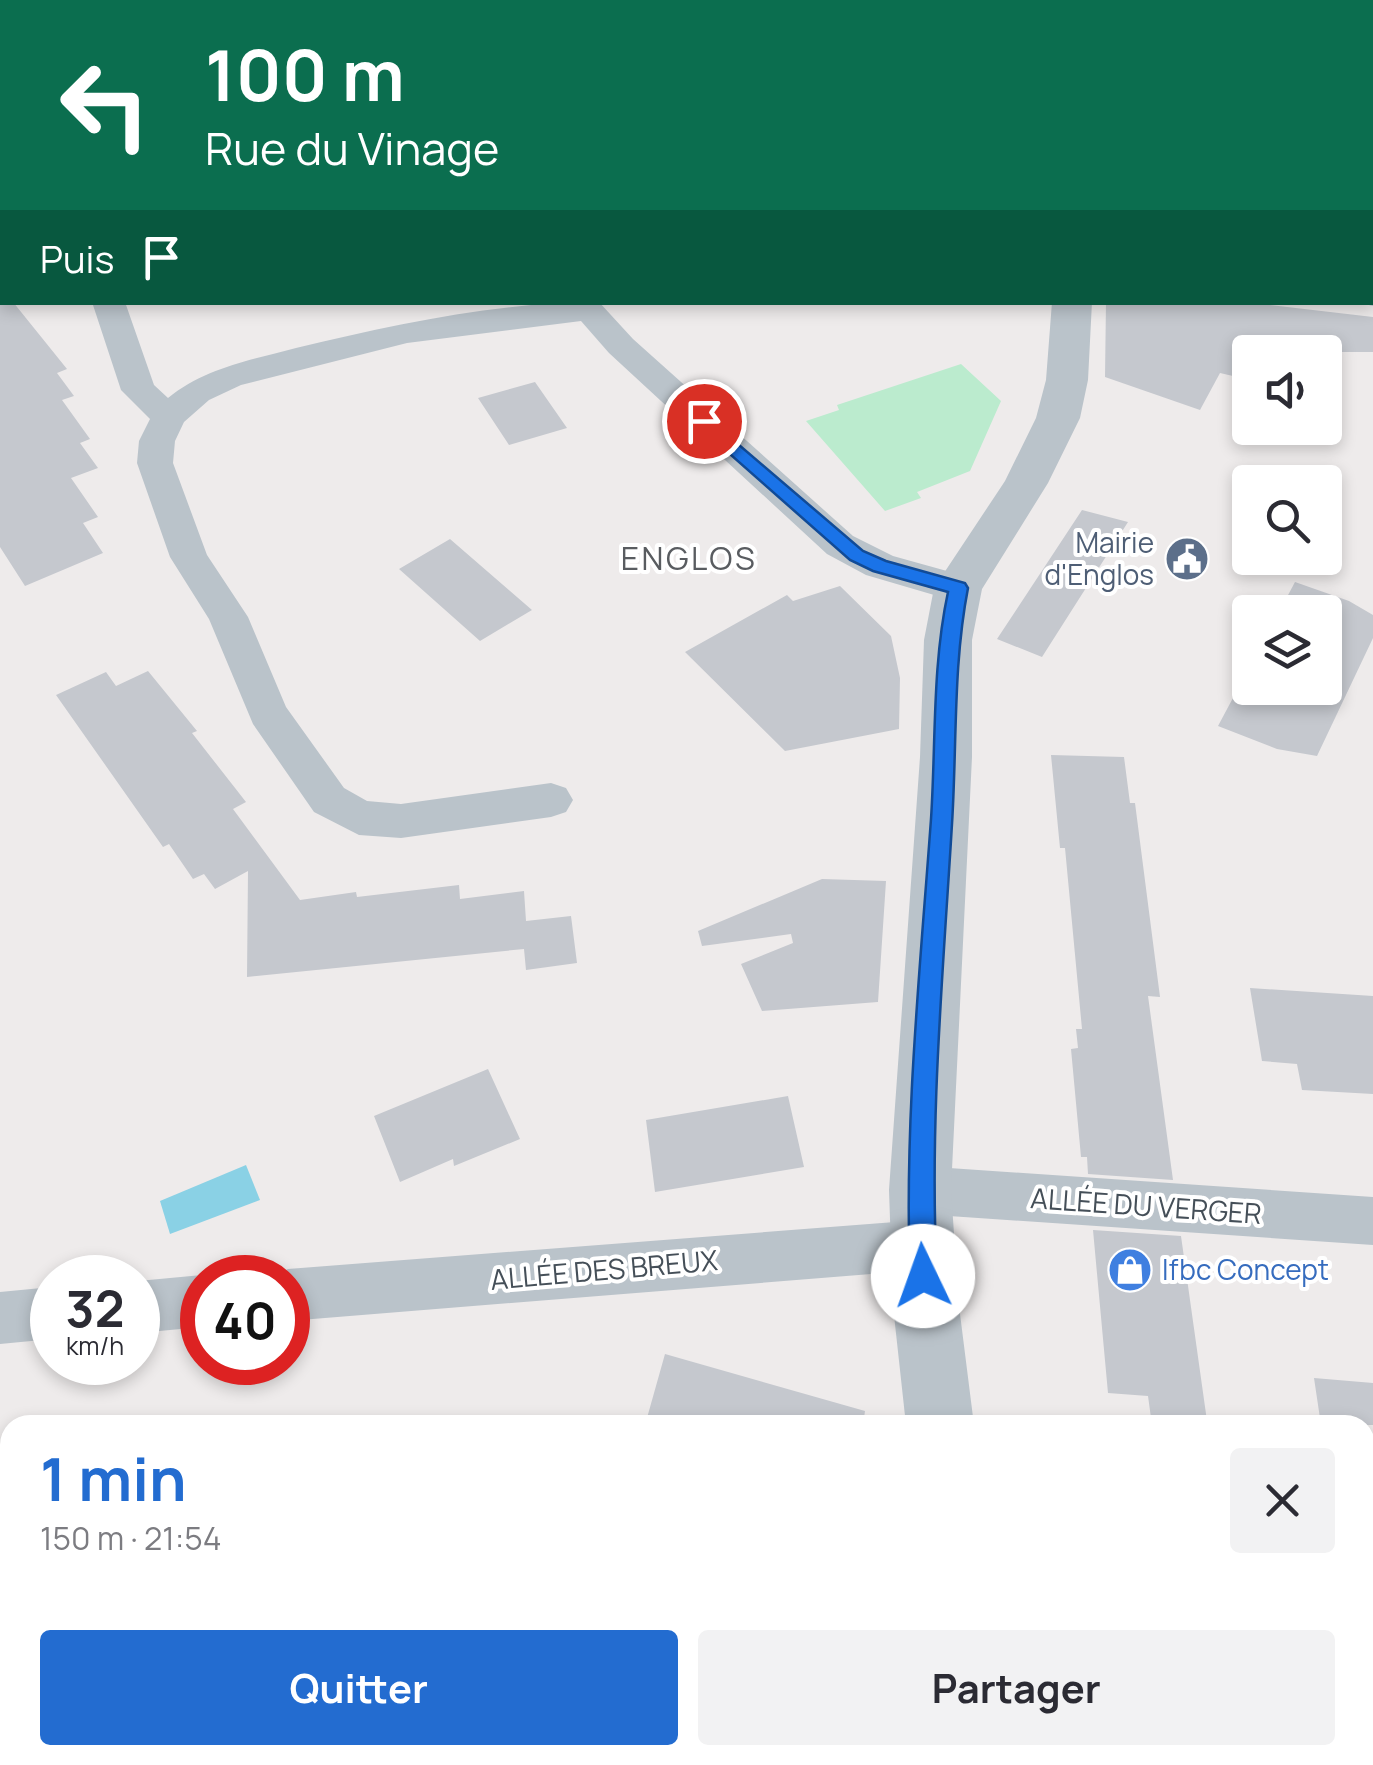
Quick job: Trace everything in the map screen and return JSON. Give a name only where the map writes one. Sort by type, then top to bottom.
[{"type":"street","points":[[109,305],[138,390],[169,417]]},
{"type":"street","points":[[551,800],[401,822],[359,818],[330,800],[268,713],[228,617],[189,557],[155,464],[157,441],[169,417],[192,394],[217,380],[380,336],[584,307],[840,544],[880,566],[958,588]]},
{"type":"street","points":[[939,1415],[921,1245],[920,1190],[946,758],[948,640],[958,588],[1026,483],[1064,401],[1065,316]]},
{"type":"street","name":"ALLÉE DU VERGER","points":[[920,1190],[1373,1221]]},
{"type":"street","name":"ALLÉE DES BREUX","points":[[310,1293],[921,1245]]},
{"type":"street","points":[[0,1318],[30,1315]]},
{"type":"green space","points":[[961,364],[1001,401],[970,471],[917,492],[921,498],[885,511],[806,421],[839,410],[837,405]]},
{"type":"water","points":[[246,1165],[260,1200],[170,1234],[160,1201]]},
{"type":"building","points":[[0,305],[15,305],[67,369],[57,373],[74,396],[62,400],[90,439],[80,443],[98,468],[71,478],[98,517],[83,523],[103,553],[25,586],[0,547]]},
{"type":"building","points":[[1106,305],[1271,305],[1373,317],[1373,352],[1342,352],[1342,335],[1232,335],[1232,376],[1220,373],[1200,410],[1105,377]]},
{"type":"building","points":[[535,382],[567,428],[509,445],[478,398]]},
{"type":"building","points":[[1082,510],[1128,522],[1042,657],[997,639]]},
{"type":"building","points":[[450,539],[532,610],[480,641],[399,569]]},
{"type":"building","points":[[1295,582],[1332,595],[1288,595]]},
{"type":"building","points":[[840,586],[891,636],[900,678],[899,729],[785,751],[685,652],[787,595],[793,601]]},
{"type":"building","points":[[1342,599],[1373,615],[1373,638],[1342,703]]},
{"type":"building","points":[[148,671],[197,731],[192,733],[246,802],[233,809],[300,900],[459,885],[460,899],[524,891],[526,921],[571,916],[577,963],[526,970],[524,949],[247,977],[248,871],[215,889],[204,874],[193,879],[169,844],[163,847],[56,695],[106,672],[116,686]]},
{"type":"building","points":[[1232,700],[1232,705],[1341,705],[1317,756],[1277,749],[1218,726]]},
{"type":"building","points":[[1051,755],[1124,757],[1130,803],[1135,803],[1160,997],[1148,996],[1173,1180],[1088,1174],[1087,1157],[1081,1157],[1071,1049],[1078,1048],[1076,1029],[1082,1029],[1065,848],[1060,848]]},
{"type":"building","points":[[822,879],[886,881],[878,1002],[762,1011],[741,964],[793,943],[791,934],[702,946],[698,931]]},
{"type":"building","points":[[1250,988],[1373,996],[1373,1094],[1302,1090],[1297,1064],[1262,1061]]},
{"type":"building","points":[[488,1069],[520,1139],[454,1166],[453,1159],[400,1182],[374,1116]]},
{"type":"building","points":[[788,1096],[804,1167],[655,1192],[646,1120]]},
{"type":"building","points":[[1093,1230],[1181,1236],[1206,1415],[1151,1415],[1148,1396],[1108,1393]]},
{"type":"building","points":[[665,1354],[865,1411],[864,1415],[648,1415]]},
{"type":"building","points":[[1314,1378],[1373,1383],[1373,1415],[1320,1415]]},
{"type":"place","name":"Mairie d'Englos","points":[[1187,559]]},
{"type":"place","name":"Ifbc Concept","points":[[1130,1270]]},
{"type":"district","name":"ENGLOS","points":[[689,559]]},
{"type":"route","points":[[704,421],[856,556],[958,588],[948,640],[946,758],[923,1100],[923,1276]]}]
